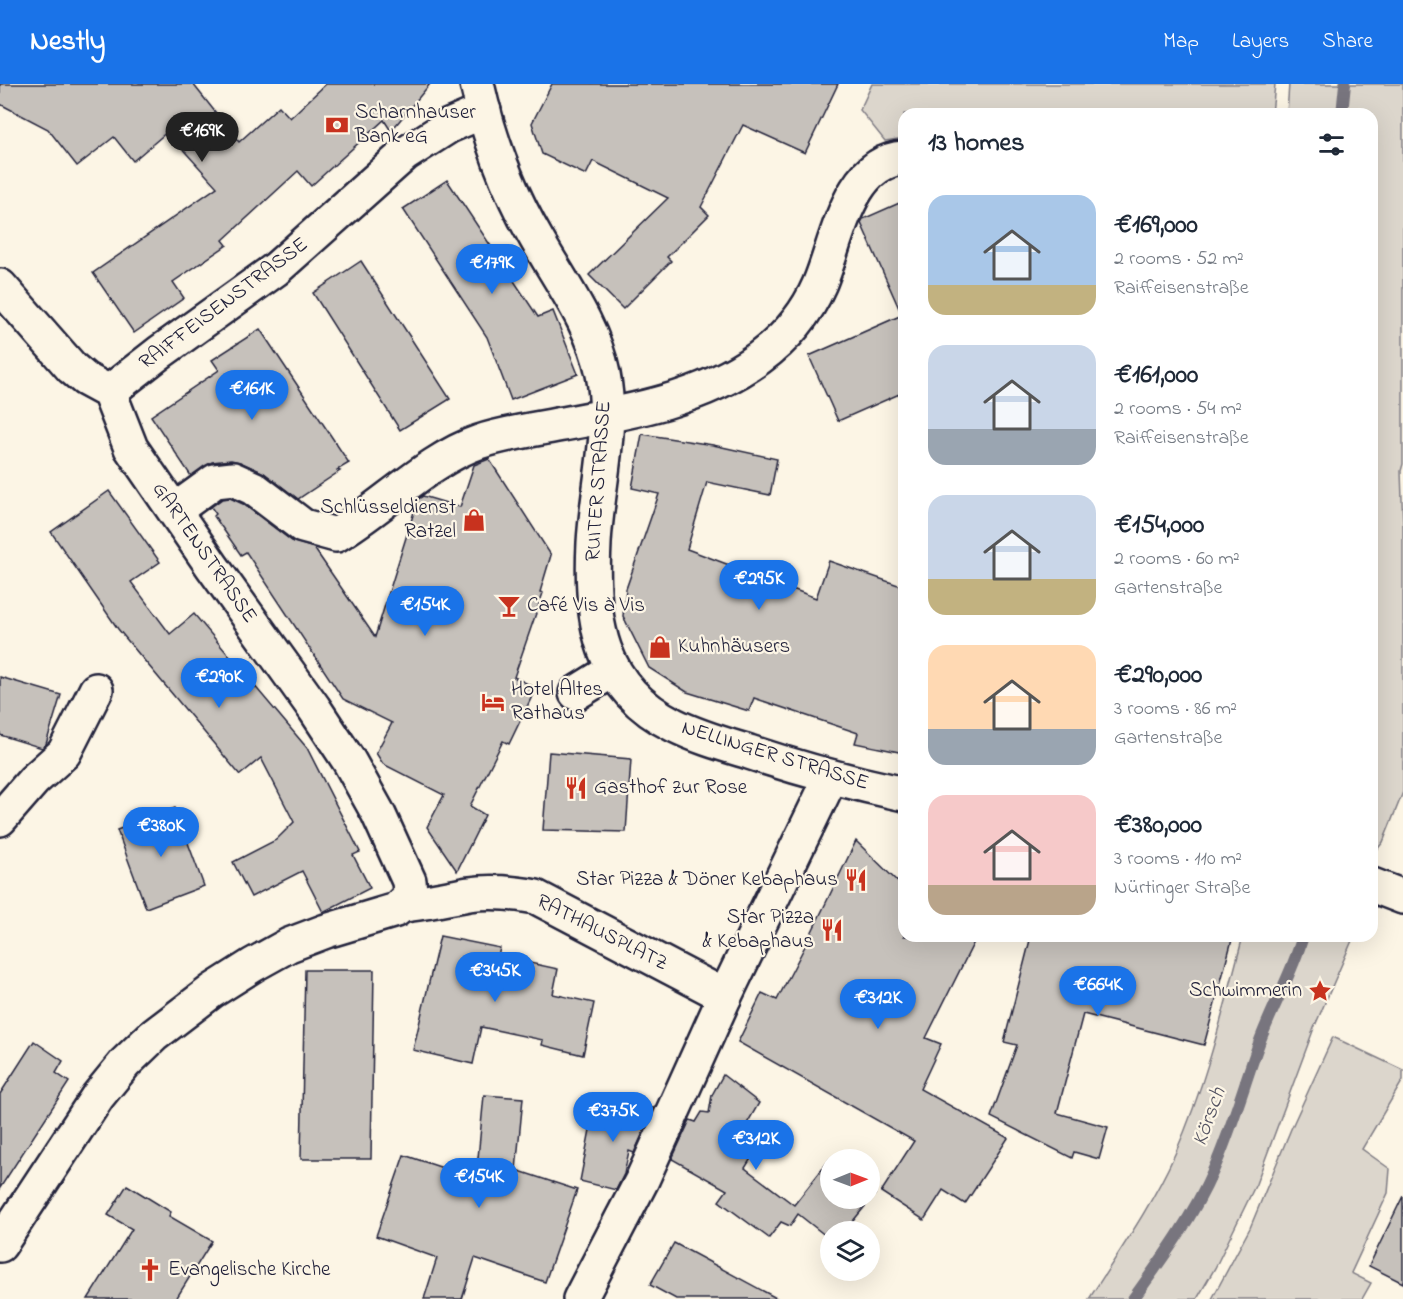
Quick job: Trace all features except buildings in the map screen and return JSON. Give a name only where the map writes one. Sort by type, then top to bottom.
[{"type":"street","name":"RAIFFEISENSTRASSE","points":[[109,392],[276,269],[405,154],[449,126],[480,97]]},
{"type":"street","name":"RUITER STRASSE","points":[[480,97],[502,168],[521,211],[581,317],[603,374],[607,416],[595,530],[593,585],[598,628],[613,670],[632,696],[648,710]]},
{"type":"street","points":[[175,510],[215,481],[233,479],[253,488],[303,526],[336,536],[428,470],[470,446],[528,430],[607,416],[669,400],[696,391],[742,369],[782,339],[806,310],[819,285],[844,218],[862,182],[878,166],[898,159]]},
{"type":"street","points":[[0,286],[72,368],[109,392]]},
{"type":"street","name":"GARTENSTRASSE","points":[[109,392],[131,448],[349,760],[378,813],[409,881],[410,892],[403,905]]},
{"type":"street","points":[[576,693],[613,670]]},
{"type":"street","points":[[0,819],[34,780],[64,753],[96,690]]},
{"type":"street","name":"NELLINGER STRASSE","points":[[648,710],[697,735],[831,777],[898,793]]},
{"type":"street","points":[[580,1299],[642,1180],[725,996],[831,777]]},
{"type":"street","points":[[1378,887],[1403,897]]},
{"type":"street","name":"RATHAUSPLATZ","points":[[0,1245],[98,1096],[124,1063],[148,1041],[212,991],[271,955],[307,938],[392,912],[403,905],[480,893],[520,894],[536,897],[725,996]]},
{"type":"shaded area","points":[[872,84],[1275,84],[1273,108],[898,108],[898,139],[885,141],[860,110]]},
{"type":"shaded area","points":[[1289,84],[1403,84],[1403,464],[1401,471],[1403,792],[1383,842],[1378,848],[1378,108],[1287,108]]},
{"type":"shaded area","points":[[1241,942],[1351,942],[1314,1028],[1256,1184],[1215,1268],[1197,1299],[1089,1299],[1146,1210],[1175,1154],[1196,1101]]},
{"type":"shaded area","points":[[1333,1037],[1403,1070],[1403,1080],[1362,1149],[1390,1169],[1388,1193],[1351,1273],[1371,1283],[1362,1299],[1212,1299],[1250,1228],[1291,1129]]},
{"type":"waterway","name":"Körsch","points":[[1343,108],[1345,84]]},
{"type":"waterway","name":"Körsch","points":[[1133,1299],[1176,1237],[1213,1171],[1263,1032],[1301,942]]},
{"type":"place","name":"Scharnhauser Bank eG","points":[[337,125]]},
{"type":"place","name":"Schlüsseldienst Ratzel","points":[[474,520]]},
{"type":"place","name":"Café Vis à Vis","points":[[509,606]]},
{"type":"place","name":"Kuhnhäusers","points":[[660,647]]},
{"type":"place","name":"Hotel Altes Rathaus","points":[[493,702]]},
{"type":"place","name":"Gasthof zur Rose","points":[[576,788]]},
{"type":"place","name":"Star Pizza & Döner Kebaphaus","points":[[856,880]]},
{"type":"place","name":"Star Pizza & Kebaphaus","points":[[832,930]]},
{"type":"place","name":"Schwimmerin","points":[[1320,991]]},
{"type":"place","name":"Evangelische Kirche","points":[[150,1270]]}]
